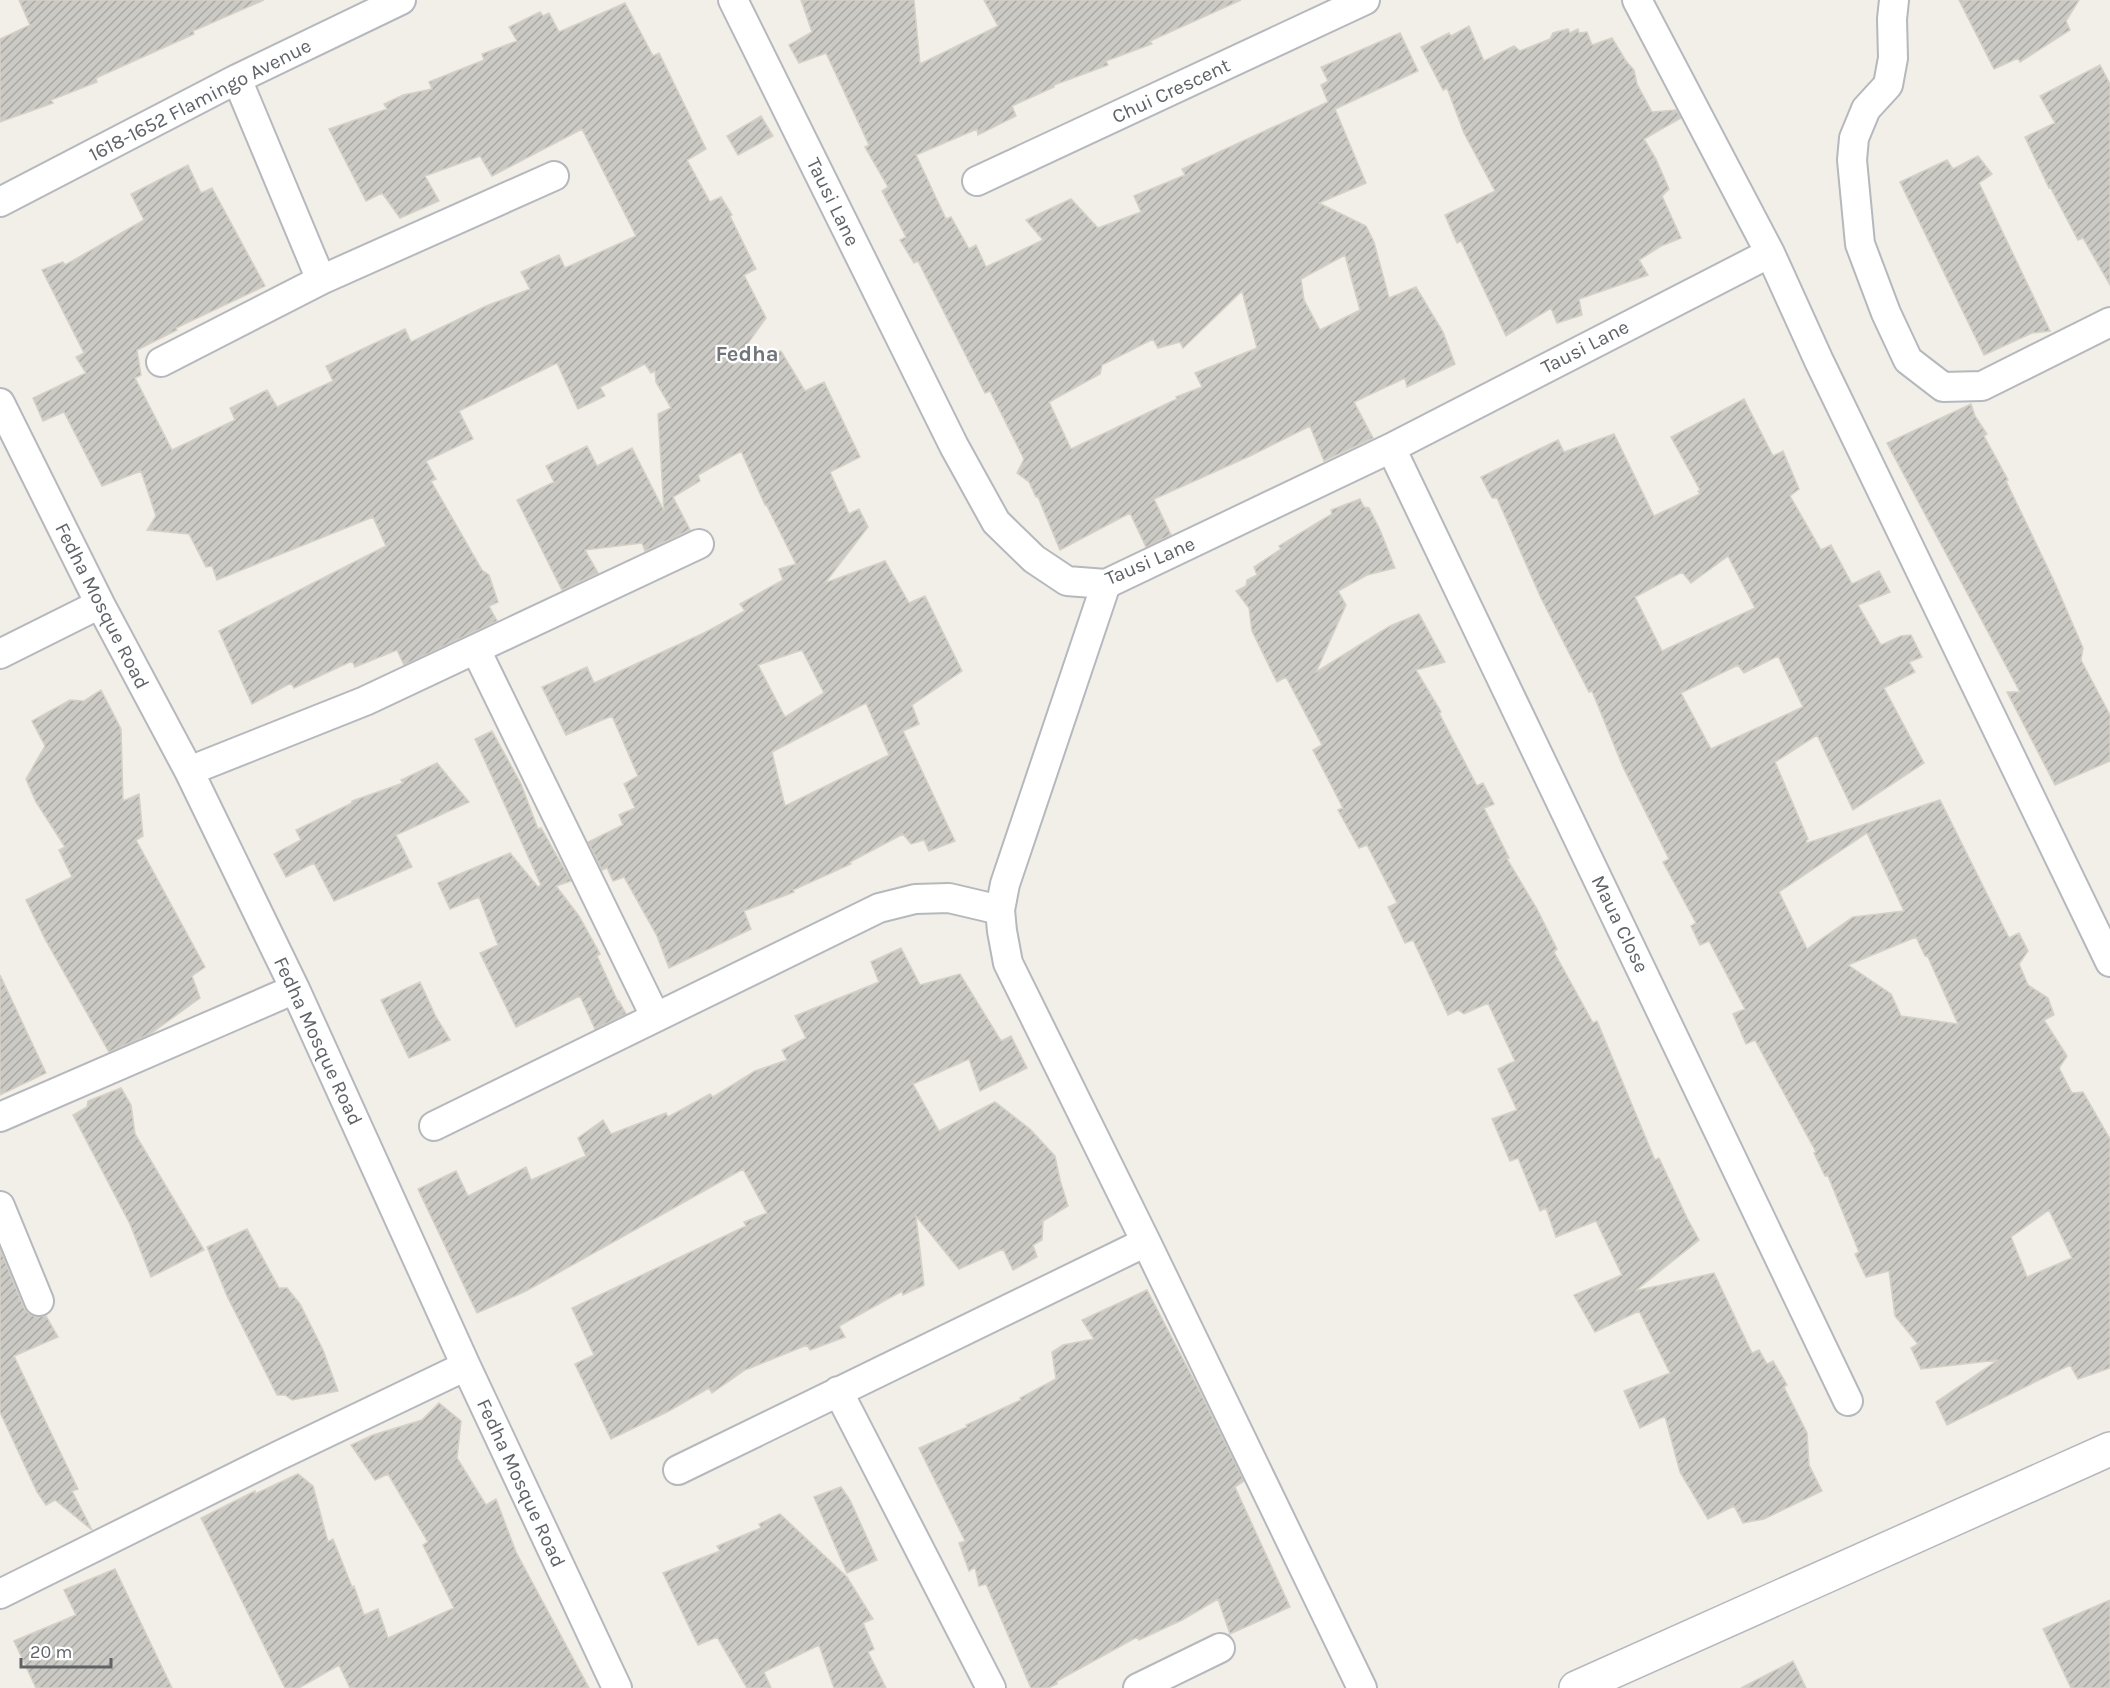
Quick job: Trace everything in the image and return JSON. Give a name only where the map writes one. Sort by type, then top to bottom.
[{"type":"street","name":"1618-1652 Flamingo Avenue","points":[[0,202],[237,79],[401,0]]},
{"type":"street","name":"Tausi Lane","points":[[733,0],[954,446],[996,522],[1034,559],[1066,581],[1106,584],[1391,448],[1770,253]]},
{"type":"street","name":"Chui Crescent","points":[[977,181],[1365,0]]},
{"type":"street","points":[[1637,0],[1770,253],[1819,361],[2110,962]]},
{"type":"street","points":[[1894,0],[1893,58],[1888,85],[1866,108],[1854,138],[1852,160],[1860,244],[1886,313],[1908,360],[1943,387],[1982,386],[2110,322]]},
{"type":"street","points":[[237,79],[321,280]]},
{"type":"street","points":[[161,362],[321,280],[554,176]]},
{"type":"street","name":"Fedha Mosque Road","points":[[0,404],[100,604],[189,771],[295,989],[466,1366],[617,1688]]},
{"type":"street","name":"Maua Close","points":[[1391,448],[1848,1401]]},
{"type":"street","points":[[189,771],[365,701],[699,544]]},
{"type":"street","points":[[1106,584],[1005,884],[1000,910],[1008,963],[1362,1688]]},
{"type":"street","points":[[0,654],[100,604]]},
{"type":"street","points":[[476,650],[655,1016]]},
{"type":"street","points":[[434,1126],[879,908],[915,898],[949,898],[1000,910]]},
{"type":"street","points":[[0,1118],[295,989]]},
{"type":"street","points":[[0,1206],[39,1301]]},
{"type":"street","points":[[678,1470],[1146,1242]]},
{"type":"street","points":[[0,1594],[466,1366]]},
{"type":"street","points":[[838,1391],[991,1688]]},
{"type":"street","points":[[1576,1688],[2110,1449]]},
{"type":"street","points":[[1138,1688],[1220,1648]]},
{"type":"building","points":[[19,0],[264,0],[96,78],[97,82],[51,100],[53,103],[0,122],[0,39],[30,25]]},
{"type":"building","points":[[801,0],[914,0],[920,64],[998,26],[984,0],[1241,0],[1150,41],[1152,44],[1106,61],[1108,65],[1054,85],[1012,106],[1016,116],[978,135],[977,129],[916,155],[946,219],[951,217],[969,249],[976,245],[986,267],[1043,240],[1026,220],[1071,199],[1098,228],[1141,212],[1134,196],[1185,175],[1182,169],[1328,102],[1321,85],[1328,81],[1321,67],[1400,33],[1418,71],[1335,109],[1366,183],[1319,203],[1366,226],[1374,242],[1389,298],[1416,287],[1443,332],[1455,364],[1407,387],[1405,378],[1354,402],[1373,438],[1324,461],[1310,426],[1154,499],[1171,535],[1146,547],[1130,513],[1060,550],[1038,497],[1029,482],[1017,473],[1024,459],[990,391],[985,393],[918,261],[914,263],[900,240],[906,237],[882,191],[888,187],[865,147],[869,145],[826,53],[799,63],[789,45],[812,32]],"holes":[[[1345,255],[1360,310],[1320,330],[1304,300],[1301,279]],[[1242,291],[1257,348],[1195,373],[1202,387],[1176,397],[1177,399],[1071,449],[1049,402],[1100,374],[1102,365],[1153,339],[1158,348],[1180,342],[1183,348]]]},
{"type":"building","points":[[1959,0],[2079,0],[2066,21],[2070,30],[2020,62],[2018,58],[1994,69]]},
{"type":"building","points":[[625,3],[653,56],[659,53],[706,149],[687,160],[710,202],[721,197],[732,215],[730,216],[756,269],[744,275],[766,318],[733,364],[781,351],[805,391],[824,382],[860,457],[830,472],[849,514],[859,509],[868,527],[825,583],[885,561],[909,603],[925,596],[962,671],[912,705],[919,724],[903,731],[955,841],[929,851],[924,840],[911,844],[903,834],[850,862],[851,864],[793,890],[794,892],[744,911],[751,929],[669,968],[657,936],[624,877],[613,881],[607,868],[602,870],[588,842],[623,825],[619,815],[635,808],[624,784],[638,776],[612,716],[566,735],[542,687],[587,667],[594,683],[704,633],[745,611],[740,604],[783,580],[779,569],[796,564],[765,505],[741,451],[698,475],[700,481],[673,497],[690,530],[645,551],[642,543],[585,550],[598,573],[562,590],[517,500],[554,482],[546,466],[587,446],[597,466],[632,448],[664,511],[658,414],[671,408],[656,382],[655,371],[651,373],[645,364],[600,387],[605,396],[578,409],[557,363],[459,411],[473,439],[426,461],[436,479],[431,481],[482,570],[489,575],[498,602],[489,606],[497,621],[404,665],[397,650],[355,667],[352,661],[294,688],[291,683],[252,704],[219,631],[386,546],[373,517],[217,580],[212,566],[206,567],[189,534],[147,530],[156,516],[141,471],[102,486],[64,412],[43,421],[33,398],[86,373],[76,357],[84,353],[42,270],[63,262],[65,265],[144,220],[131,194],[188,165],[201,193],[212,188],[265,286],[176,328],[177,330],[137,350],[141,375],[135,378],[172,450],[235,420],[230,408],[267,390],[277,407],[333,381],[326,366],[405,329],[411,342],[486,306],[530,289],[521,272],[559,255],[565,268],[636,236],[582,129],[492,176],[480,156],[425,176],[439,201],[400,218],[382,193],[366,201],[329,129],[387,109],[384,104],[403,95],[432,89],[429,82],[484,60],[482,54],[517,41],[509,27],[540,12],[543,16],[549,13],[559,32]],"holes":[[[802,650],[824,693],[785,717],[758,665]],[[866,703],[889,755],[785,806],[772,752]]]},
{"type":"building","points":[[1469,26],[1484,61],[1514,46],[1520,51],[1550,39],[1553,33],[1568,29],[1570,33],[1578,29],[1579,33],[1587,32],[1592,45],[1612,38],[1634,70],[1637,84],[1652,112],[1676,110],[1681,118],[1644,139],[1669,189],[1662,196],[1681,238],[1661,246],[1639,260],[1648,275],[1579,299],[1582,315],[1557,323],[1551,308],[1506,336],[1461,241],[1457,243],[1445,215],[1495,191],[1464,133],[1447,88],[1443,90],[1421,47],[1449,33],[1451,36]]},
{"type":"building","points":[[2100,65],[2110,84],[2110,285],[2083,238],[2078,240],[2049,188],[2025,137],[2055,123],[2040,96]]},
{"type":"building","points":[[761,116],[773,136],[738,155],[727,136]]},
{"type":"building","points":[[1978,156],[1992,174],[1979,183],[2050,331],[2032,333],[1984,355],[1900,182],[1947,160],[1953,169]]},
{"type":"building","points":[[1744,399],[1773,456],[1783,451],[1799,489],[1790,496],[1821,550],[1831,545],[1852,584],[1879,571],[1890,592],[1858,605],[1881,645],[1901,636],[1911,635],[1922,657],[1909,662],[1915,672],[1884,688],[1924,763],[1853,810],[1817,735],[1775,762],[1808,839],[1807,843],[1940,800],[2009,938],[2019,933],[2028,951],[2019,964],[2028,985],[2048,998],[2054,1015],[2044,1020],[2067,1056],[2059,1068],[2072,1093],[2083,1092],[2110,1139],[2110,1368],[2078,1379],[2070,1365],[1947,1425],[1936,1402],[1998,1360],[1921,1369],[1911,1348],[1918,1344],[1895,1316],[1889,1271],[1866,1277],[1855,1254],[1859,1252],[1828,1176],[1825,1176],[1814,1153],[1816,1152],[1755,1040],[1746,1044],[1733,1014],[1745,1009],[1709,941],[1700,945],[1691,926],[1696,923],[1663,862],[1669,859],[1623,767],[1592,691],[1589,692],[1541,598],[1497,498],[1492,498],[1481,477],[1558,440],[1564,452],[1614,434],[1654,516],[1700,494],[1698,491],[1700,490],[1671,437]],"holes":[[[1728,556],[1755,608],[1662,651],[1635,597],[1682,572],[1691,583]],[[1778,656],[1803,707],[1711,749],[1681,693],[1738,665],[1744,673]],[[1867,833],[1904,911],[1853,917],[1807,949],[1779,892]],[[1916,937],[1925,956],[1927,955],[1958,1024],[1901,1016],[1891,994],[1848,965]],[[2049,1210],[2072,1258],[2027,1277],[2011,1237]]]},
{"type":"building","points":[[1971,404],[1975,416],[1987,434],[1984,436],[2008,480],[2006,481],[2083,648],[2081,660],[2110,715],[2110,761],[2055,785],[2007,692],[2020,692],[1887,443]]},
{"type":"building","points":[[1360,499],[1364,507],[1369,508],[1395,568],[1367,575],[1338,591],[1346,605],[1316,672],[1390,626],[1419,614],[1445,662],[1416,670],[1441,712],[1439,713],[1477,786],[1483,783],[1494,804],[1484,808],[1509,858],[1507,859],[1537,909],[1557,949],[1554,952],[1593,1023],[1597,1021],[1655,1160],[1659,1158],[1699,1240],[1635,1291],[1714,1273],[1752,1353],[1759,1350],[1767,1364],[1773,1361],[1787,1385],[1784,1387],[1807,1433],[1809,1465],[1822,1491],[1764,1519],[1743,1523],[1734,1506],[1708,1519],[1680,1472],[1665,1416],[1640,1428],[1624,1391],[1670,1373],[1639,1311],[1595,1332],[1574,1295],[1622,1275],[1596,1221],[1556,1237],[1546,1208],[1540,1211],[1518,1158],[1510,1161],[1492,1119],[1517,1110],[1498,1069],[1515,1061],[1488,1003],[1464,1014],[1458,1010],[1448,1015],[1413,940],[1405,943],[1388,907],[1397,903],[1367,845],[1359,848],[1338,810],[1343,808],[1313,750],[1322,745],[1286,677],[1277,682],[1252,631],[1249,608],[1236,591],[1246,586],[1247,580],[1257,575],[1254,567],[1281,549],[1279,546],[1332,514],[1331,510]]},
{"type":"building","points":[[101,690],[121,729],[123,801],[139,794],[143,836],[136,840],[205,967],[192,976],[200,998],[150,1034],[109,1052],[45,939],[26,900],[72,877],[59,850],[65,847],[36,802],[26,779],[45,746],[32,721],[70,700],[84,701]]},
{"type":"building","points":[[492,731],[521,784],[538,829],[541,828],[571,881],[556,886],[579,916],[600,954],[597,956],[626,1014],[595,1029],[580,996],[516,1027],[480,953],[498,945],[479,897],[450,909],[438,883],[510,853],[538,887],[541,885],[475,739]]},
{"type":"building","points":[[437,763],[469,802],[396,835],[412,867],[334,901],[314,863],[286,877],[274,854],[301,840],[296,830],[352,801],[403,783],[401,780]]},
{"type":"building","points":[[901,948],[920,985],[960,974],[1001,1041],[1011,1036],[1027,1068],[980,1091],[969,1059],[913,1084],[939,1131],[995,1102],[1030,1129],[1055,1156],[1068,1206],[1043,1221],[1042,1240],[1033,1245],[1037,1257],[1013,1270],[1003,1249],[959,1269],[916,1216],[924,1285],[903,1295],[902,1291],[839,1326],[845,1337],[810,1350],[807,1345],[745,1370],[712,1393],[709,1388],[667,1412],[611,1439],[575,1364],[594,1355],[572,1308],[746,1226],[744,1222],[767,1213],[743,1169],[526,1291],[477,1313],[418,1189],[456,1171],[468,1196],[526,1167],[531,1180],[586,1156],[578,1138],[603,1120],[611,1134],[666,1113],[668,1117],[710,1094],[713,1097],[755,1071],[787,1060],[782,1050],[806,1038],[795,1016],[879,982],[871,962]]},
{"type":"building","points":[[0,975],[46,1073],[0,1095]]},
{"type":"building","points":[[420,982],[436,1017],[450,1040],[409,1058],[381,1000]]},
{"type":"building","points":[[121,1088],[131,1105],[135,1134],[204,1250],[151,1277],[130,1224],[73,1115],[87,1107],[88,1101]]},
{"type":"building","points":[[247,1229],[279,1288],[287,1288],[300,1304],[323,1350],[338,1391],[292,1400],[285,1395],[277,1395],[227,1296],[207,1247]]},
{"type":"building","points":[[0,1249],[24,1308],[36,1317],[46,1316],[58,1337],[14,1356],[78,1489],[72,1491],[92,1530],[55,1500],[46,1505],[37,1492],[0,1412]]},
{"type":"building","points":[[1147,1290],[1244,1481],[1235,1487],[1290,1607],[1230,1634],[1218,1599],[1182,1620],[1139,1640],[1137,1637],[1057,1681],[1057,1684],[1048,1688],[1031,1688],[986,1584],[979,1586],[975,1567],[969,1571],[959,1543],[965,1541],[919,1448],[1021,1400],[1020,1398],[1056,1379],[1052,1352],[1063,1345],[1094,1339],[1082,1320]]},
{"type":"building","points":[[439,1403],[461,1421],[457,1458],[486,1505],[496,1499],[516,1552],[589,1688],[350,1688],[339,1665],[299,1688],[285,1688],[201,1518],[255,1491],[255,1494],[298,1474],[313,1486],[328,1542],[333,1539],[364,1615],[378,1609],[388,1638],[454,1608],[423,1545],[428,1542],[388,1474],[375,1480],[351,1445],[373,1435],[422,1420]]},
{"type":"building","points":[[841,1487],[850,1500],[877,1560],[847,1573],[814,1497]]},
{"type":"building","points":[[780,1514],[847,1577],[873,1619],[863,1623],[874,1649],[868,1652],[886,1688],[834,1688],[819,1645],[764,1672],[771,1688],[747,1688],[717,1637],[698,1645],[663,1573],[720,1551],[717,1546],[761,1528],[759,1524]]},
{"type":"building","points":[[115,1569],[172,1688],[36,1688],[14,1641],[76,1615],[64,1590]]},
{"type":"building","points":[[2110,1600],[2110,1688],[2071,1688],[2043,1629]]},
{"type":"building","points":[[1793,1661],[1806,1688],[1741,1688]]},
{"type":"district","name":"Fedha","points":[[747,354]]}]
